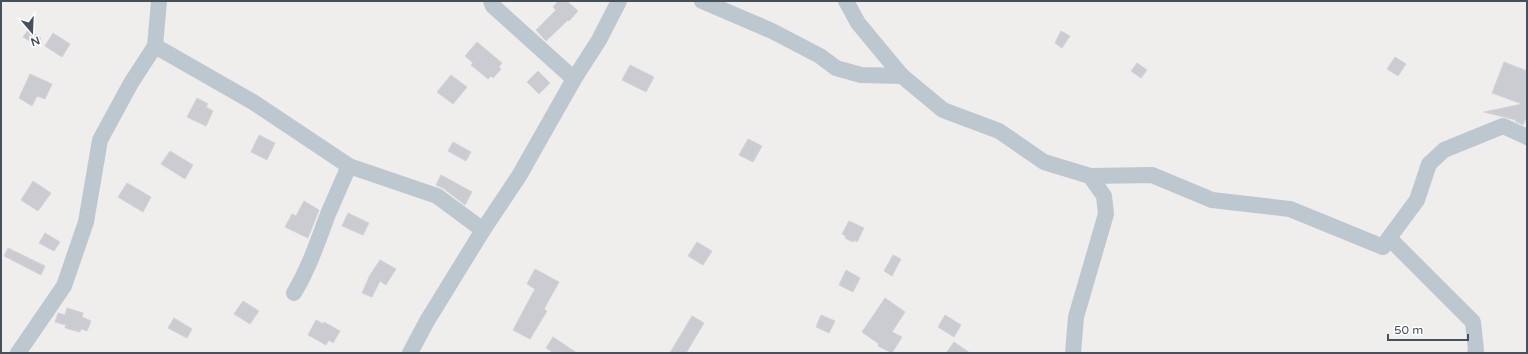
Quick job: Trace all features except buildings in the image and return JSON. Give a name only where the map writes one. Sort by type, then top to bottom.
[{"type":"street","points":[[18,353],[64,286],[86,222],[100,140],[131,83],[154,46],[159,1]]},
{"type":"street","points":[[491,1],[493,6],[574,79]]},
{"type":"street","points":[[410,353],[427,321],[483,230],[519,176],[574,79],[599,40],[619,1]]},
{"type":"street","points":[[702,1],[772,31],[820,56],[836,68],[861,75],[902,76]]},
{"type":"street","points":[[846,1],[858,23],[902,76],[943,110],[999,131],[1044,162],[1090,176],[1152,175],[1212,200],[1290,209],[1383,247],[1417,200],[1429,164],[1444,150],[1503,126],[1527,137]]},
{"type":"street","points":[[154,46],[253,102],[349,166],[437,196],[483,230]]},
{"type":"street","points":[[294,293],[304,276],[328,214],[349,166]]},
{"type":"street","points":[[1073,353],[1076,317],[1106,214],[1104,196],[1090,176]]},
{"type":"street","points":[[1389,238],[1473,322],[1475,353]]}]
